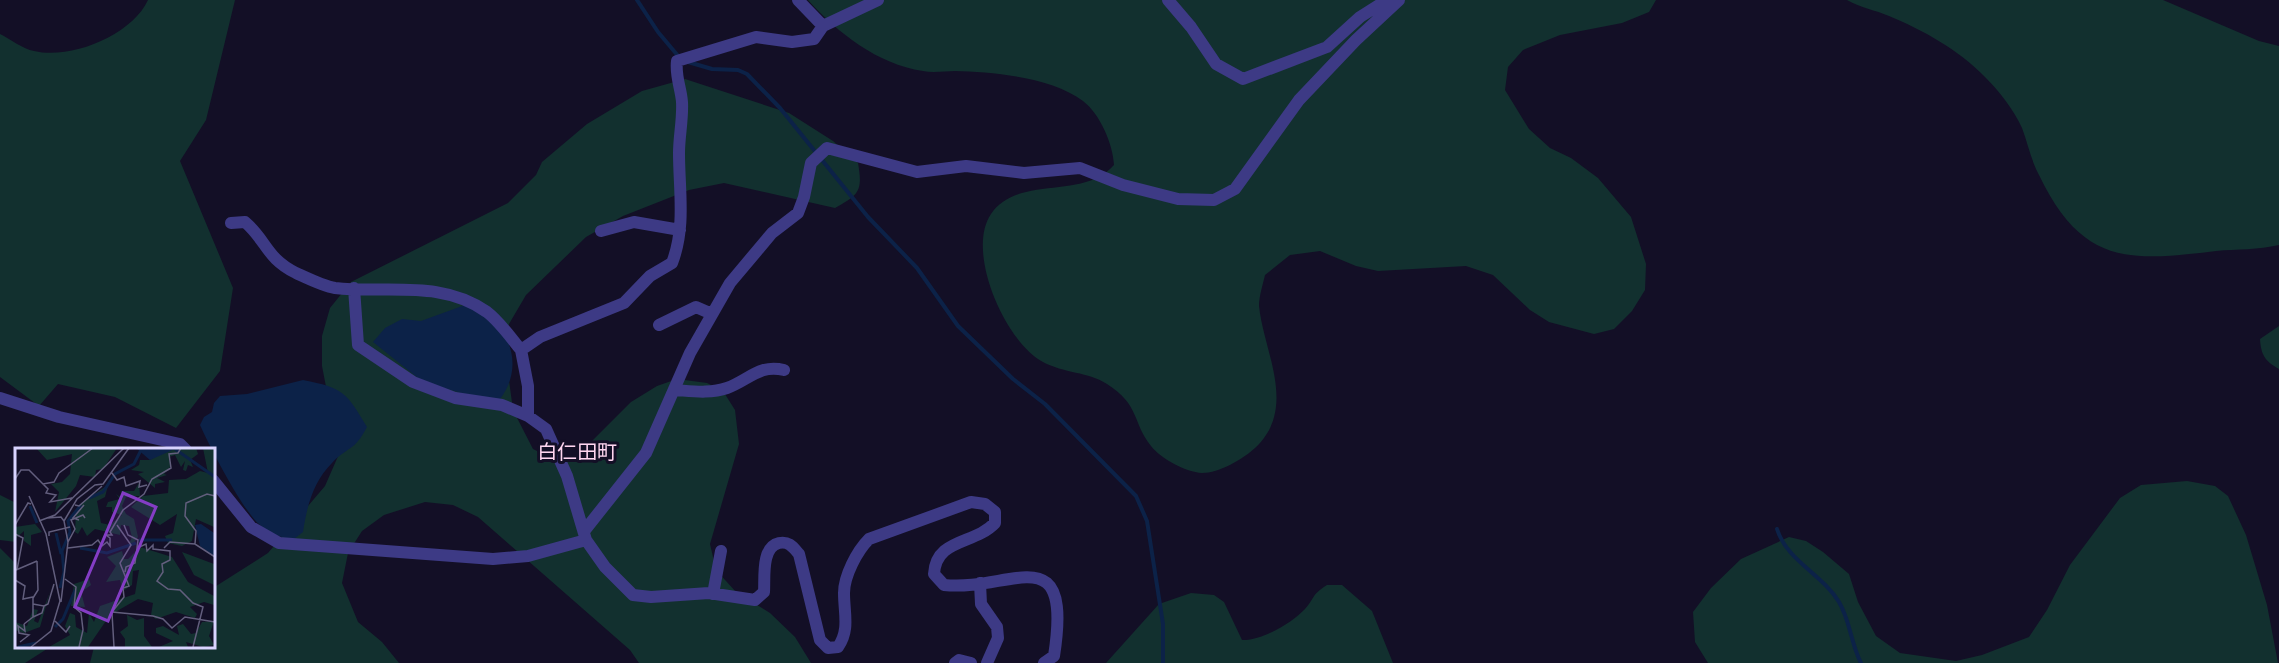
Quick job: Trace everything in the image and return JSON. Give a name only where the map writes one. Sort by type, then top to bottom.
[{"type":"street","points":[[798,0],[824,26]]},
{"type":"street","points":[[522,350],[540,337],[624,303],[650,276],[672,263],[680,230],[682,100],[675,74],[676,62],[756,37],[792,42],[814,39],[824,26],[878,0]]},
{"type":"street","points":[[1168,0],[1191,27],[1216,64],[1243,80],[1327,47],[1360,17],[1388,0]]},
{"type":"street","points":[[214,481],[251,527],[279,543],[493,559],[528,556],[585,535],[646,453],[690,353],[730,283],[765,241],[798,213],[811,163],[827,148],[916,172],[966,166],[1024,172],[1080,168],[1124,185],[1167,196],[1214,200],[1235,189],[1299,100],[1356,40],[1399,0]]},
{"type":"street","points":[[231,223],[245,222],[255,230],[273,260],[296,273],[333,288],[416,288],[453,296],[487,312],[522,350],[528,386],[528,416]]},
{"type":"street","points":[[601,231],[634,222],[680,230]]},
{"type":"street","points":[[354,288],[358,345],[413,382],[455,398],[502,405],[528,416],[546,429],[556,446],[585,535],[605,567],[633,596],[713,594],[755,600],[764,592],[767,554],[773,545],[782,542],[792,545],[799,554],[820,640],[828,648],[838,647],[844,639],[846,627],[844,590],[859,549],[870,539],[971,502],[985,504],[994,513],[995,523],[985,533],[943,549],[934,563],[934,574],[944,585],[960,586],[1029,576],[1042,581],[1053,591],[1057,609],[1054,656],[1044,663]]},
{"type":"street","points":[[659,325],[696,307],[712,314]]},
{"type":"street","points":[[674,390],[705,392],[726,388],[757,370],[771,367],[784,370]]},
{"type":"street","points":[[0,398],[59,417],[180,444],[184,448]]},
{"type":"street","points":[[713,594],[721,551]]},
{"type":"street","points":[[980,583],[981,604],[997,627],[998,638],[987,663]]},
{"type":"street","points":[[955,663],[959,660],[971,663]]},
{"type":"green space","points":[[148,0],[235,0],[206,120],[180,161],[233,288],[220,371],[176,428],[115,397],[58,384],[39,406],[0,377],[0,34],[30,50],[49,53],[65,52],[99,42],[115,34],[140,13]]},
{"type":"green space","points":[[808,0],[1656,0],[1649,12],[1622,23],[1560,35],[1523,50],[1508,67],[1505,90],[1529,129],[1550,148],[1571,158],[1598,178],[1631,217],[1646,264],[1645,290],[1632,311],[1614,329],[1594,334],[1549,322],[1530,310],[1493,275],[1466,266],[1378,271],[1356,266],[1320,251],[1290,255],[1265,275],[1259,306],[1275,380],[1274,416],[1268,432],[1255,448],[1230,465],[1216,471],[1202,473],[1189,470],[1167,460],[1155,451],[1125,399],[1118,392],[1100,380],[1051,366],[1029,352],[1003,317],[986,273],[983,250],[984,230],[991,214],[1001,203],[1028,192],[1087,182],[1104,174],[1114,165],[1108,139],[1095,114],[1083,101],[1070,93],[1039,81],[987,73],[927,72],[890,62],[845,35]]},
{"type":"green space","points":[[1847,0],[2163,0],[2259,41],[2279,46],[2279,245],[2255,249],[2157,256],[2110,251],[2090,241],[2072,226],[2055,204],[2036,169],[2019,121],[1996,88],[1975,67],[1927,34]]},
{"type":"green space","points":[[685,79],[789,113],[833,141],[858,163],[860,180],[857,191],[835,208],[724,183],[689,190],[623,216],[586,237],[526,295],[509,324],[508,373],[513,410],[533,449],[553,459],[577,456],[631,402],[657,386],[677,379],[707,383],[723,391],[735,410],[739,444],[710,544],[716,570],[736,592],[770,613],[795,637],[811,663],[639,663],[630,650],[478,517],[453,505],[425,502],[384,515],[362,531],[348,553],[342,583],[358,622],[382,642],[399,663],[90,663],[94,648],[214,648],[214,587],[268,553],[325,486],[339,454],[322,366],[322,336],[330,308],[351,282],[508,203],[536,175],[542,162],[587,124],[642,91]]},
{"type":"green space","points":[[2279,326],[2279,369],[2265,357],[2260,339]]},
{"type":"green space","points":[[2187,481],[2215,486],[2228,496],[2246,535],[2267,605],[2278,663],[1708,663],[1695,642],[1693,612],[1711,588],[1741,559],[1789,537],[1806,541],[1849,574],[1858,602],[1876,636],[1900,653],[1956,661],[1982,655],[2029,637],[2047,610],[2070,565],[2120,498],[2141,485]]},
{"type":"green space","points":[[0,495],[15,502],[15,542],[0,540]]},
{"type":"green space","points":[[0,548],[15,563],[15,648],[48,648],[25,663],[0,663]]},
{"type":"green space","points":[[1327,585],[1342,585],[1372,611],[1393,663],[1106,663],[1159,604],[1191,593],[1214,595],[1224,602],[1242,640],[1250,640],[1276,630],[1292,620],[1305,609],[1318,591]]},
{"type":"water","points":[[465,305],[494,321],[510,347],[512,374],[500,399],[475,397],[423,382],[373,342],[385,328],[402,319],[421,321]]},
{"type":"water","points":[[303,380],[327,386],[336,389],[348,399],[367,427],[358,441],[325,470],[309,504],[303,532],[294,539],[272,533],[253,517],[227,478],[214,454],[214,448],[211,448],[200,425],[204,417],[212,412],[214,403],[220,396],[247,394]]},
{"type":"waterway","points":[[637,0],[658,32],[679,57]]},
{"type":"waterway","points":[[688,62],[712,69],[738,70],[747,74],[780,108],[868,217],[917,268],[958,326],[1013,379],[1045,404],[1136,496],[1147,521],[1163,624],[1163,663]]},
{"type":"waterway","points":[[1777,529],[1789,550],[1824,583],[1839,602],[1846,616],[1861,663]]},
{"type":"district","name":"白仁田町","points":[[577,451]]}]
